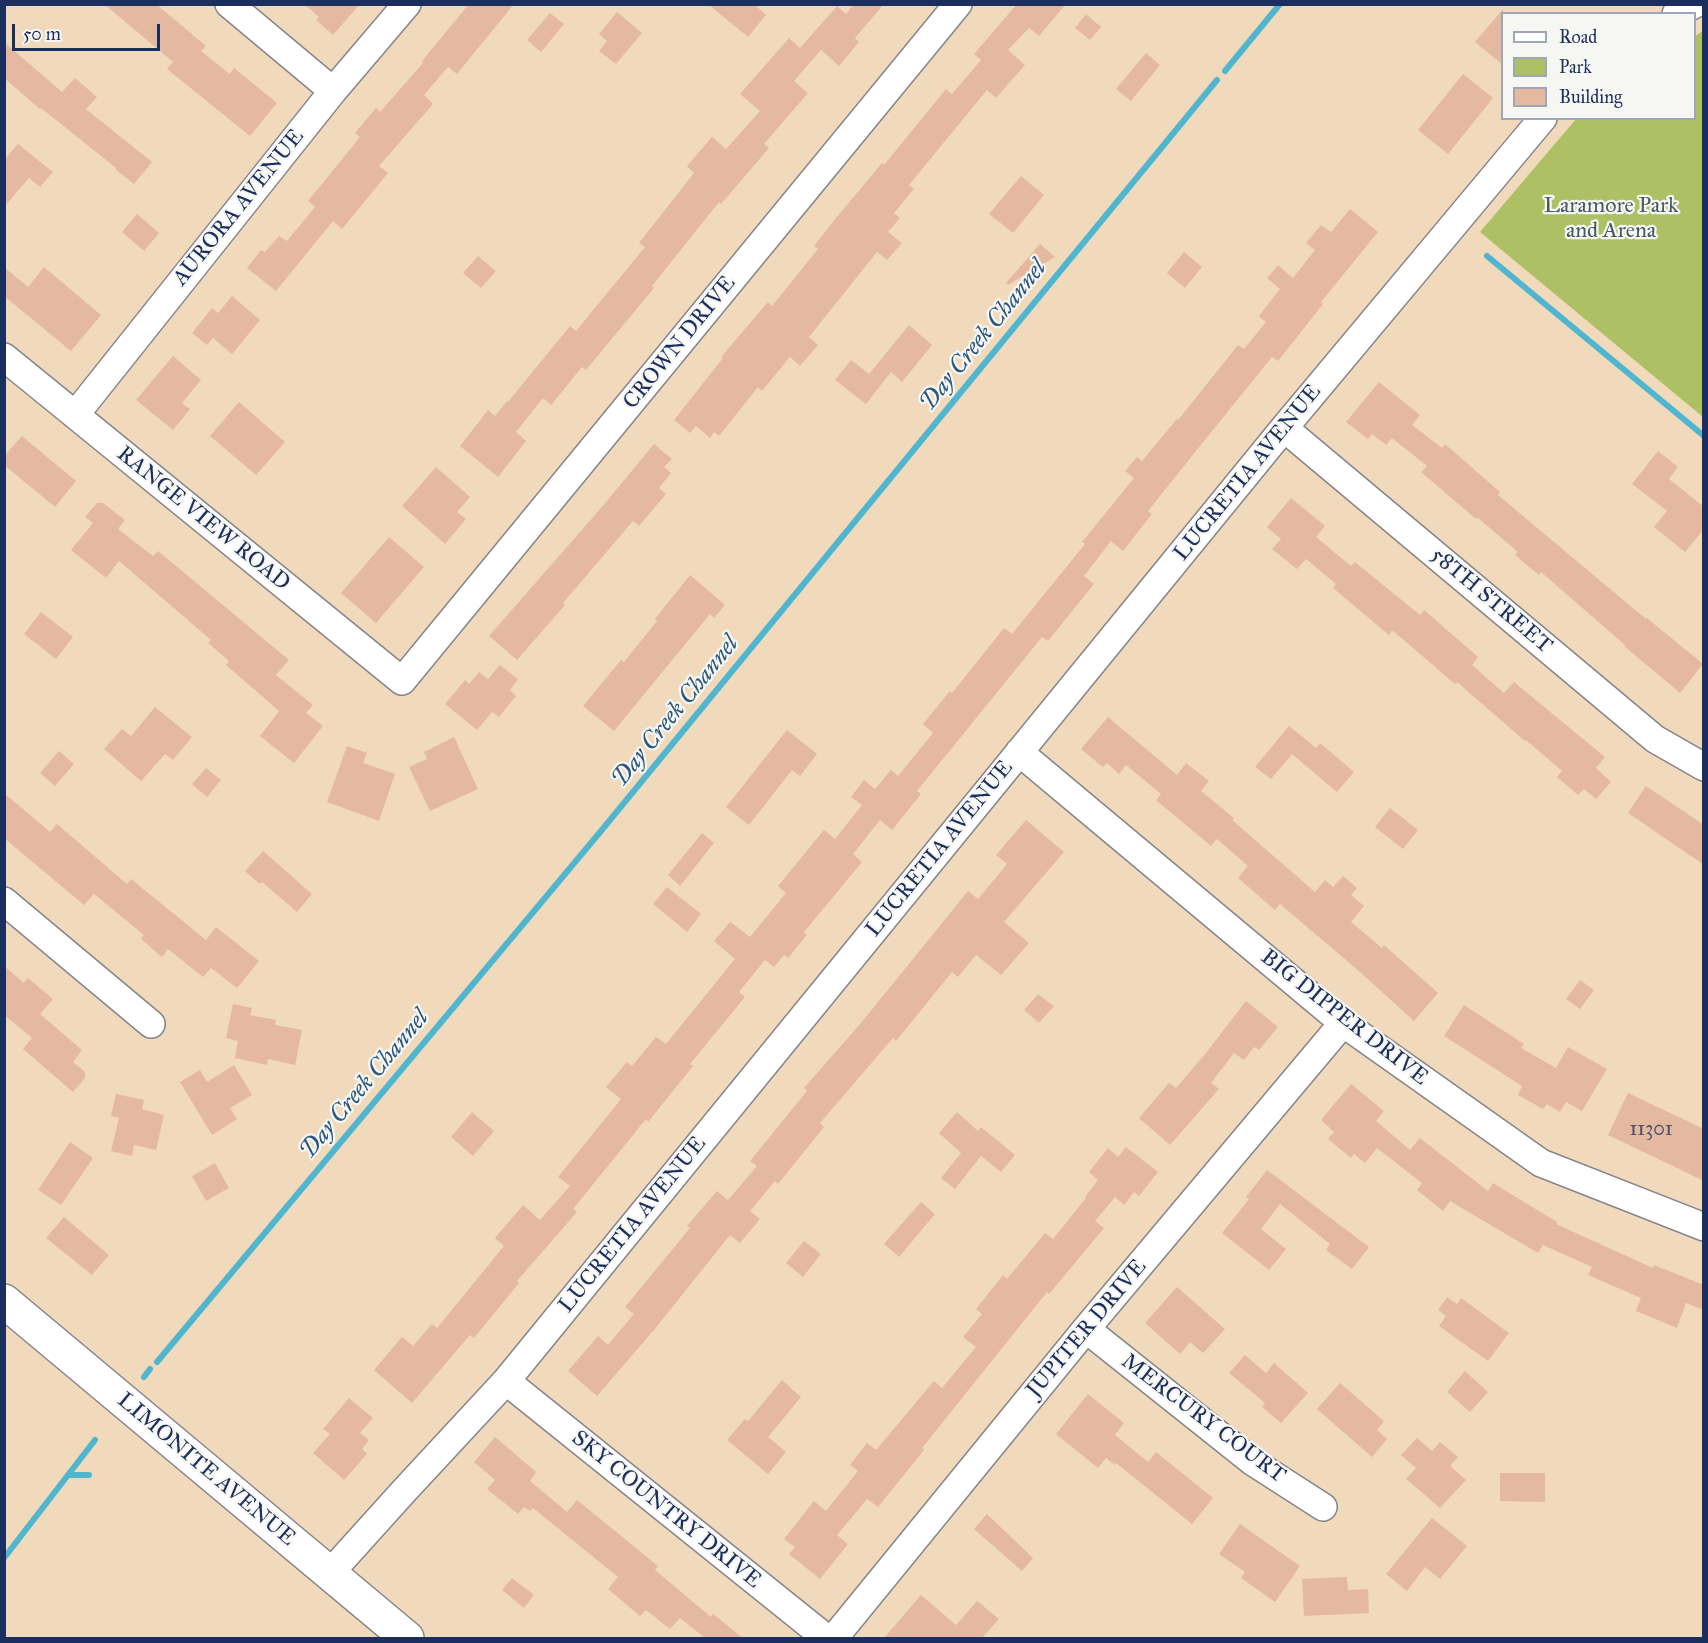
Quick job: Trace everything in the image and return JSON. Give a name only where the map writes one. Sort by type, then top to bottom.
[{"type":"main road","name":"LIMONITE AVENUE","points":[[4,1301],[407,1638]]},
{"type":"street","points":[[229,4],[333,91]]},
{"type":"street","name":"AURORA AVENUE","points":[[75,415],[333,91],[407,4]]},
{"type":"street","name":"CROWN DRIVE","points":[[402,681],[958,4]]},
{"type":"street","points":[[1680,12],[1695,4]]},
{"type":"street","name":"LUCRETIA AVENUE","points":[[330,1574],[506,1381],[1284,428],[1541,120]]},
{"type":"street","name":"RANGE VIEW ROAD","points":[[4,357],[402,681]]},
{"type":"street","name":"58TH STREET","points":[[1284,428],[1655,739],[1704,767]]},
{"type":"street","name":"BIG DIPPER DRIVE","points":[[1019,752],[1343,1023],[1541,1163],[1704,1227]]},
{"type":"street","points":[[4,901],[151,1024]]},
{"type":"street","name":"JUPITER DRIVE","points":[[834,1638],[1086,1329],[1343,1023]]},
{"type":"street","name":"MERCURY COURT","points":[[1086,1329],[1253,1462],[1323,1507]]},
{"type":"street","name":"SKY COUNTRY DRIVE","points":[[506,1381],[826,1638]]},
{"type":"green space","name":"Laramore Park and Arena","points":[[1703,31],[1703,417],[1480,232],[1575,120],[1696,120],[1696,35]]},
{"type":"building","points":[[104,4],[156,4],[206,46],[201,51],[230,74],[234,68],[277,103],[250,136],[167,69],[173,62]]},
{"type":"building","points":[[304,4],[360,4],[333,35],[316,20],[319,17]]},
{"type":"building","points":[[469,4],[514,4],[457,74],[448,67],[424,95],[433,104],[379,166],[388,173],[342,229],[333,221],[276,291],[247,268],[261,250],[265,252],[279,236],[287,241],[315,207],[308,201],[360,137],[355,133],[376,108],[380,112],[423,63],[422,61]]},
{"type":"building","points":[[708,4],[754,4],[766,15],[748,37]]},
{"type":"building","points":[[854,4],[884,4],[855,38],[859,42],[839,66],[821,50],[794,81],[808,93],[764,144],[769,148],[721,204],[719,202],[652,286],[654,288],[586,370],[582,367],[551,405],[543,398],[516,432],[526,441],[498,477],[460,446],[488,410],[495,416],[508,402],[570,326],[576,331],[645,247],[639,243],[694,173],[687,166],[712,137],[726,149],[760,111],[740,94],[789,38],[800,48],[837,6],[846,14]]},
{"type":"building","points":[[1017,4],[1066,4],[1039,36],[1029,28],[1008,50],[1025,65],[996,98],[987,90],[909,185],[914,189],[894,213],[900,218],[888,232],[902,243],[887,260],[877,252],[809,337],[818,345],[800,366],[790,357],[762,391],[758,387],[719,436],[714,432],[710,438],[696,426],[690,433],[674,420],[723,358],[721,357],[768,302],[772,306],[818,249],[814,246],[836,218],[882,163],[884,165],[946,89],[952,94],[981,60],[974,54]]},
{"type":"building","points":[[1503,9],[1501,12],[1501,63],[1475,42]]},
{"type":"building","points":[[617,12],[642,33],[616,64],[599,51],[607,41],[599,34]]},
{"type":"building","points":[[550,13],[564,24],[541,52],[527,40]]},
{"type":"building","points":[[1086,14],[1101,27],[1090,40],[1075,28]]},
{"type":"building","points":[[4,42],[62,92],[75,78],[97,97],[86,109],[152,162],[134,184],[4,78]]},
{"type":"building","points":[[1146,53],[1160,65],[1131,101],[1116,89]]},
{"type":"building","points":[[1463,74],[1493,98],[1448,154],[1418,130]]},
{"type":"building","points":[[18,144],[53,172],[40,187],[29,178],[4,207],[4,160]]},
{"type":"building","points":[[1021,176],[1044,195],[1013,233],[989,214]]},
{"type":"building","points":[[1350,209],[1378,232],[1321,302],[1323,304],[1278,361],[1272,357],[1148,511],[1152,514],[1123,551],[1111,541],[1084,576],[1094,584],[1048,641],[1042,637],[917,791],[921,794],[892,830],[880,820],[853,854],[862,862],[804,932],[807,935],[788,958],[784,955],[774,967],[765,960],[739,992],[745,997],[690,1064],[693,1066],[648,1122],[646,1119],[573,1209],[577,1212],[517,1281],[519,1283],[474,1338],[470,1335],[412,1403],[374,1370],[402,1337],[413,1346],[432,1324],[437,1328],[504,1246],[495,1238],[523,1205],[540,1220],[570,1186],[558,1177],[621,1099],[606,1087],[627,1062],[632,1066],[656,1037],[666,1044],[735,959],[714,941],[730,922],[750,937],[786,893],[778,886],[824,830],[835,839],[862,805],[851,797],[864,780],[875,789],[891,770],[898,776],[933,733],[923,724],[950,691],[952,693],[1004,628],[1012,634],[1085,544],[1082,542],[1134,478],[1125,471],[1137,457],[1142,461],[1238,345],[1244,349],[1266,322],[1259,316],[1280,289],[1267,278],[1278,265],[1293,278],[1315,250],[1306,243],[1321,225],[1331,232]]},
{"type":"building","points":[[137,214],[159,233],[144,251],[122,232]]},
{"type":"building","points":[[1040,244],[1055,257],[1008,285],[1006,283]]},
{"type":"building","points":[[1184,252],[1202,267],[1185,288],[1167,273]]},
{"type":"building","points":[[478,256],[496,271],[481,288],[463,273]]},
{"type":"building","points":[[4,267],[28,287],[44,267],[101,315],[71,351],[4,296]]},
{"type":"building","points":[[232,296],[260,320],[232,354],[213,338],[207,345],[192,333],[212,308],[218,313]]},
{"type":"building","points":[[909,325],[932,345],[902,382],[891,372],[866,404],[835,380],[851,360],[869,374]]},
{"type":"building","points":[[173,356],[201,380],[182,403],[190,409],[173,430],[136,400]]},
{"type":"building","points":[[1379,382],[1420,415],[1412,425],[1442,448],[1445,444],[1500,492],[1498,495],[1703,664],[1680,693],[1541,572],[1539,575],[1515,555],[1518,552],[1421,472],[1427,466],[1392,438],[1386,445],[1372,434],[1368,439],[1346,422]]},
{"type":"building","points":[[239,402],[285,442],[256,475],[210,436]]},
{"type":"building","points":[[22,436],[76,481],[55,507],[4,465],[4,456]]},
{"type":"building","points":[[654,444],[672,459],[664,467],[671,473],[659,488],[666,494],[639,526],[633,521],[517,660],[489,636]]},
{"type":"building","points":[[1658,451],[1678,467],[1669,479],[1704,507],[1704,529],[1685,552],[1654,527],[1667,511],[1632,484]]},
{"type":"building","points":[[436,467],[470,497],[457,512],[466,519],[445,544],[402,506]]},
{"type":"building","points":[[1291,498],[1325,526],[1316,537],[1351,566],[1355,562],[1420,615],[1424,610],[1478,657],[1472,665],[1504,693],[1514,682],[1605,757],[1596,768],[1611,782],[1596,799],[1584,789],[1578,795],[1557,777],[1562,771],[1392,630],[1389,635],[1333,588],[1336,584],[1306,559],[1297,569],[1272,549],[1281,539],[1267,527]]},
{"type":"building","points":[[97,503],[103,503],[125,520],[118,529],[153,556],[158,551],[289,660],[276,675],[313,705],[306,713],[323,726],[294,763],[260,736],[279,711],[226,665],[229,661],[208,643],[211,640],[119,561],[106,578],[71,550],[93,523],[85,517]]},
{"type":"building","points":[[389,537],[424,567],[376,623],[341,593]]},
{"type":"building","points":[[690,575],[725,605],[714,618],[710,614],[614,731],[583,706],[621,660],[624,662]]},
{"type":"building","points":[[41,612],[73,637],[56,659],[24,634]]},
{"type":"building","points":[[500,665],[518,679],[510,690],[516,696],[499,717],[492,712],[477,730],[445,704],[465,680],[469,684],[479,672],[488,679]]},
{"type":"building","points":[[155,707],[192,737],[173,760],[165,754],[141,781],[104,749],[122,729],[131,736]]},
{"type":"building","points":[[1108,717],[1177,775],[1186,763],[1209,781],[1201,791],[1315,892],[1325,880],[1333,887],[1343,876],[1357,888],[1351,895],[1364,906],[1351,922],[1382,948],[1384,945],[1438,993],[1414,1021],[1280,904],[1275,910],[1238,878],[1248,866],[1217,839],[1211,846],[1156,800],[1161,794],[1126,765],[1119,774],[1107,763],[1103,767],[1081,749]]},
{"type":"building","points":[[1289,726],[1316,748],[1320,743],[1354,772],[1337,792],[1292,754],[1271,779],[1255,767]]},
{"type":"building","points":[[787,730],[817,754],[800,776],[792,770],[749,825],[726,807]]},
{"type":"building","points":[[454,737],[478,789],[430,811],[409,767],[427,759],[424,752]]},
{"type":"building","points":[[347,746],[367,753],[363,763],[395,774],[379,821],[327,802]]},
{"type":"building","points":[[59,751],[74,764],[55,786],[40,773]]},
{"type":"building","points":[[206,768],[221,780],[207,797],[192,784]]},
{"type":"building","points":[[1646,786],[1704,825],[1704,865],[1628,813]]},
{"type":"building","points":[[4,793],[50,832],[57,824],[127,884],[131,879],[206,940],[216,927],[259,961],[237,988],[211,968],[203,977],[168,949],[162,957],[141,939],[144,935],[94,894],[84,905],[4,838]]},
{"type":"building","points":[[1390,808],[1418,830],[1403,849],[1375,827]]},
{"type":"building","points":[[1026,820],[1064,852],[1004,922],[1029,943],[1001,975],[976,955],[958,977],[952,972],[896,1041],[893,1038],[820,1123],[824,1127],[778,1184],[775,1181],[750,1211],[760,1219],[740,1243],[730,1235],[654,1330],[597,1396],[568,1371],[598,1336],[608,1345],[634,1314],[625,1307],[690,1228],[687,1226],[717,1191],[728,1200],[757,1166],[750,1161],[807,1091],[804,1088],[861,1023],[968,891],[978,899],[1007,864],[996,855]]},
{"type":"building","points":[[702,833],[714,843],[680,886],[668,875]]},
{"type":"building","points":[[263,851],[312,894],[297,912],[262,882],[260,884],[245,871]]},
{"type":"building","points":[[667,887],[701,914],[687,932],[653,904]]},
{"type":"building","points":[[4,966],[24,983],[28,978],[53,999],[40,1014],[82,1050],[73,1062],[85,1072],[85,1078],[73,1092],[23,1049],[32,1038],[4,1015]]},
{"type":"building","points":[[1580,980],[1594,990],[1580,1009],[1566,999]]},
{"type":"building","points":[[1038,994],[1054,1006],[1039,1023],[1024,1010]]},
{"type":"building","points":[[1246,1001],[1278,1027],[1259,1050],[1254,1047],[1244,1060],[1234,1053],[1211,1083],[1219,1089],[1170,1145],[1139,1118],[1169,1083],[1176,1088]]},
{"type":"building","points":[[233,1004],[252,1008],[250,1015],[276,1020],[275,1025],[302,1030],[295,1065],[268,1059],[267,1065],[235,1058],[238,1041],[226,1038]]},
{"type":"building","points":[[1464,1005],[1524,1044],[1521,1048],[1556,1068],[1568,1047],[1607,1069],[1582,1111],[1566,1102],[1560,1112],[1547,1104],[1543,1109],[1518,1095],[1522,1086],[1444,1036]]},
{"type":"building","points":[[234,1065],[252,1095],[230,1108],[237,1119],[212,1135],[180,1082],[200,1070],[207,1082]]},
{"type":"building","points":[[1351,1084],[1384,1111],[1376,1121],[1410,1150],[1420,1138],[1488,1191],[1493,1183],[1557,1222],[1556,1224],[1653,1268],[1654,1265],[1704,1285],[1704,1310],[1686,1303],[1677,1328],[1636,1311],[1641,1298],[1588,1275],[1592,1267],[1543,1245],[1538,1253],[1450,1201],[1443,1211],[1417,1190],[1422,1183],[1377,1148],[1365,1163],[1354,1154],[1351,1158],[1328,1139],[1334,1132],[1321,1120]]},
{"type":"building","points":[[1628,1093],[1704,1129],[1704,1181],[1608,1135]]},
{"type":"building","points":[[116,1094],[144,1100],[142,1109],[164,1115],[156,1150],[134,1145],[132,1156],[111,1151],[119,1118],[111,1116]]},
{"type":"building","points":[[472,1112],[494,1131],[473,1156],[451,1137]]},
{"type":"building","points":[[957,1112],[978,1131],[981,1127],[1015,1155],[1001,1172],[981,1156],[955,1189],[941,1178],[961,1153],[939,1133]]},
{"type":"building","points":[[70,1142],[93,1158],[61,1205],[38,1190]]},
{"type":"building","points":[[1126,1147],[1158,1172],[1139,1196],[1134,1192],[1124,1205],[1115,1197],[1095,1221],[1104,1228],[1049,1294],[1047,1292],[922,1448],[924,1450],[878,1507],[867,1499],[837,1535],[848,1544],[820,1579],[789,1554],[795,1547],[784,1539],[814,1501],[826,1511],[858,1471],[850,1465],[867,1443],[876,1450],[934,1381],[942,1388],[976,1347],[963,1337],[982,1314],[976,1309],[1003,1275],[1007,1279],[1045,1233],[1053,1239],[1098,1180],[1089,1172],[1108,1148],[1118,1157]]},
{"type":"building","points":[[215,1163],[229,1188],[206,1201],[192,1176]]},
{"type":"building","points":[[1267,1170],[1369,1247],[1352,1269],[1326,1250],[1330,1244],[1280,1204],[1261,1229],[1286,1249],[1269,1270],[1222,1233],[1249,1199],[1246,1197]]},
{"type":"building","points":[[921,1202],[935,1214],[899,1257],[884,1244]]},
{"type":"building","points":[[64,1217],[109,1255],[92,1275],[46,1238]]},
{"type":"building","points":[[804,1241],[821,1254],[803,1277],[786,1263]]},
{"type":"building","points":[[1177,1287],[1225,1329],[1203,1353],[1190,1342],[1180,1354],[1145,1323]]},
{"type":"building","points":[[1447,1297],[1457,1304],[1461,1298],[1509,1333],[1488,1361],[1439,1326],[1446,1316],[1438,1310]]},
{"type":"building","points":[[1245,1355],[1266,1373],[1274,1363],[1308,1393],[1281,1423],[1262,1407],[1265,1403],[1229,1373]]},
{"type":"building","points":[[1465,1371],[1488,1392],[1470,1412],[1447,1392]]},
{"type":"building","points":[[782,1380],[801,1397],[768,1437],[786,1452],[768,1474],[727,1440],[745,1419],[748,1421]]},
{"type":"building","points":[[1340,1383],[1384,1421],[1377,1430],[1387,1439],[1372,1457],[1317,1409]]},
{"type":"building","points":[[1088,1394],[1124,1423],[1115,1435],[1148,1462],[1156,1452],[1213,1498],[1192,1524],[1116,1463],[1115,1465],[1106,1458],[1098,1468],[1056,1434]]},
{"type":"building","points":[[349,1398],[373,1418],[360,1433],[369,1440],[362,1449],[367,1454],[344,1480],[313,1453],[330,1434],[323,1429]]},
{"type":"building","points":[[495,1437],[536,1472],[530,1481],[567,1512],[577,1500],[658,1566],[655,1570],[711,1617],[713,1614],[743,1638],[705,1638],[680,1618],[670,1629],[646,1610],[640,1616],[608,1589],[618,1577],[533,1508],[530,1511],[524,1507],[518,1514],[487,1489],[495,1480],[474,1462]]},
{"type":"building","points":[[1417,1438],[1432,1451],[1440,1442],[1458,1457],[1450,1466],[1466,1480],[1440,1508],[1406,1479],[1416,1468],[1401,1455]]},
{"type":"building","points":[[1500,1473],[1545,1473],[1545,1502],[1500,1501]]},
{"type":"building","points":[[987,1514],[1033,1558],[1022,1571],[974,1529]]},
{"type":"building","points":[[1432,1518],[1467,1546],[1440,1579],[1425,1567],[1407,1591],[1386,1574]]},
{"type":"building","points":[[1240,1524],[1300,1566],[1275,1602],[1241,1578],[1245,1572],[1219,1554]]},
{"type":"building","points":[[1347,1577],[1348,1590],[1368,1589],[1369,1613],[1304,1616],[1302,1579]]},
{"type":"building","points":[[512,1578],[534,1595],[524,1608],[502,1590]]},
{"type":"building","points":[[921,1595],[956,1625],[977,1601],[999,1619],[982,1638],[884,1638]]},
{"type":"waterway","name":"Day Creek Channel","points":[[1225,71],[1280,4]]},
{"type":"waterway","name":"Day Creek Channel","points":[[157,1362],[601,831],[1217,80]]},
{"type":"waterway","points":[[1487,256],[1704,436]]},
{"type":"waterway","name":"Day Creek Channel","points":[[144,1377],[150,1369]]},
{"type":"waterway","name":"Day Creek Channel","points":[[4,1558],[95,1440]]},
{"type":"waterway","points":[[68,1475],[89,1475]]}]
